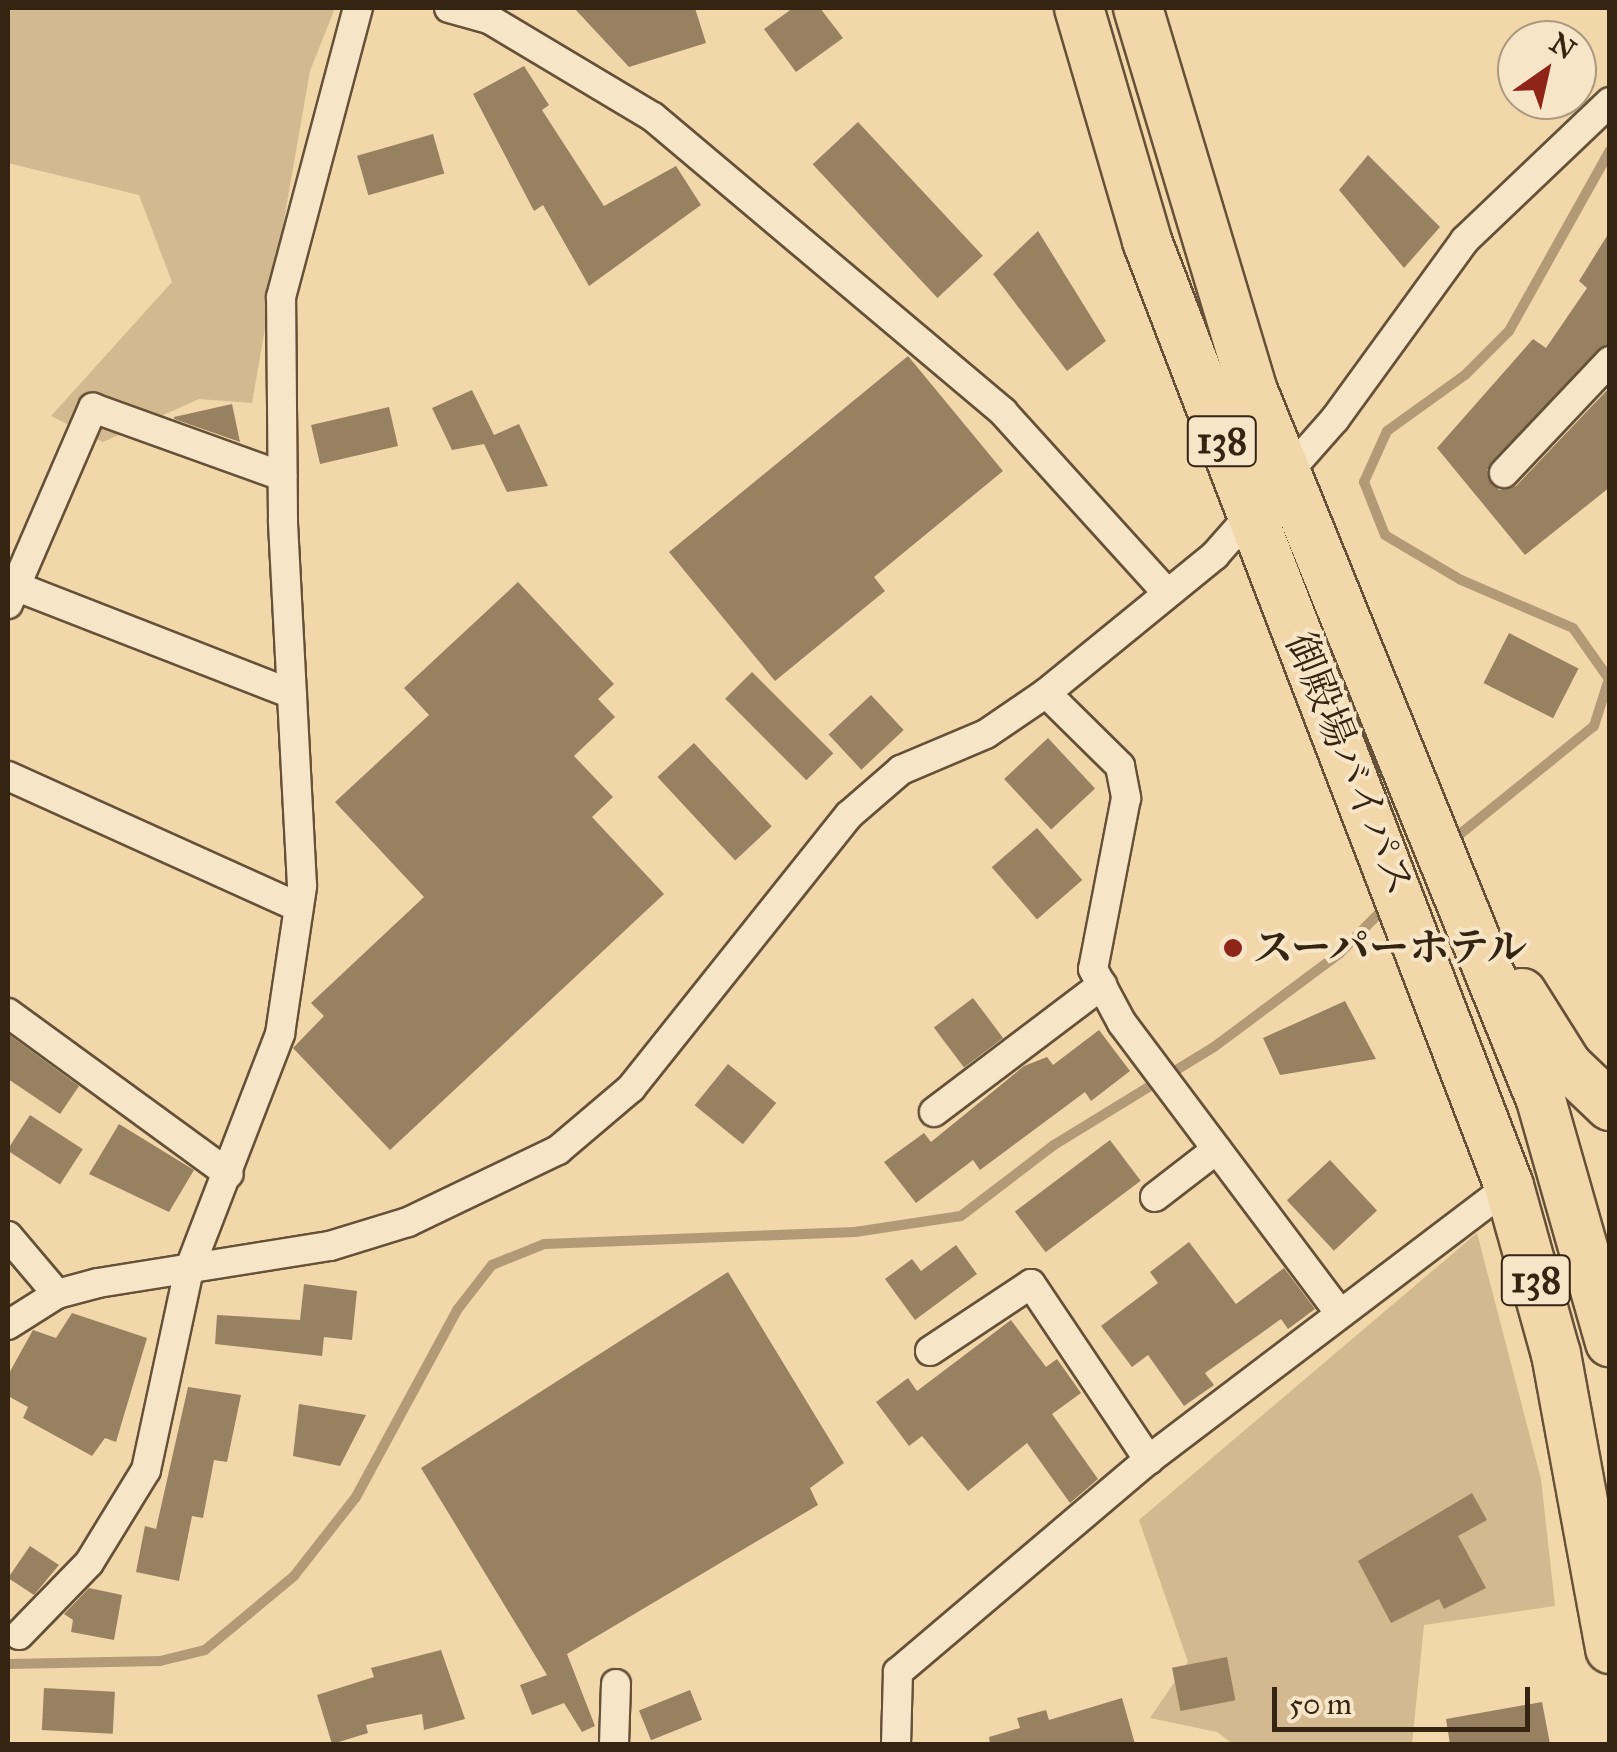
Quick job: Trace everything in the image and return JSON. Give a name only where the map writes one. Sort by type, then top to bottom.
[{"type":"highway","name":"御殿場バイパス","points":[[1079,8],[1147,241],[1251,518],[1414,925],[1510,1186],[1556,1354],[1602,1580],[1610,1649]]},
{"type":"highway","name":"御殿場バイパス","points":[[1138,8],[1249,376],[1599,1240],[1610,1342]]},
{"type":"highway","points":[[1456,888],[1568,1066],[1610,1106]]},
{"type":"highway","points":[[1599,1240],[1571,1305],[1596,1438],[1602,1580]]},
{"type":"street","points":[[19,1635],[89,1563],[146,1470],[189,1270],[280,1034],[298,907],[282,476],[281,297],[358,8]]},
{"type":"street","points":[[449,8],[489,19],[653,117],[1003,412],[1167,594]]},
{"type":"street","points":[[8,1325],[57,1294],[330,1246],[408,1222],[558,1150],[631,1088],[849,815],[901,770],[986,734],[1046,694],[1251,518],[1465,240],[1610,102]]},
{"type":"street","points":[[1504,473],[1610,361]]},
{"type":"street","points":[[282,476],[93,408],[11,595],[292,694]]},
{"type":"street","points":[[1046,694],[1120,766],[1126,798],[1093,970],[1216,1149],[1340,1313]]},
{"type":"street","points":[[8,776],[298,907]]},
{"type":"street","points":[[934,1112],[1102,985]]},
{"type":"street","points":[[8,1013],[228,1174]]},
{"type":"street","points":[[1154,1197],[1216,1149]]},
{"type":"street","points":[[896,1744],[898,1672],[1149,1460],[1510,1186]]},
{"type":"street","points":[[8,1236],[57,1294]]},
{"type":"street","points":[[930,1351],[1031,1284],[1149,1460]]},
{"type":"street","points":[[614,1744],[616,1684]]},
{"type":"shaded area","points":[[8,8],[335,8],[310,71],[252,403],[199,399],[103,442],[51,416],[172,282],[139,195],[8,163]]},
{"type":"shaded area","points":[[1477,1233],[1541,1479],[1555,1606],[1424,1625],[1412,1744],[1233,1744],[1217,1732],[1150,1718],[1188,1662],[1139,1520]]},
{"type":"building","points":[[574,8],[695,8],[706,43],[629,67]]},
{"type":"building","points":[[793,8],[820,8],[843,38],[796,72],[764,29]]},
{"type":"building","points":[[524,66],[549,105],[542,110],[604,206],[676,166],[701,205],[589,286],[543,205],[534,211],[473,94]]},
{"type":"building","points":[[858,122],[983,256],[937,298],[813,164]]},
{"type":"building","points":[[433,134],[444,173],[368,195],[357,156]]},
{"type":"building","points":[[1368,155],[1440,227],[1404,268],[1339,190]]},
{"type":"building","points":[[1038,231],[1106,341],[1067,371],[993,274]]},
{"type":"building","points":[[1610,231],[1610,344],[1487,470],[1499,490],[1516,486],[1610,387],[1610,487],[1525,555],[1437,448],[1533,339],[1546,348],[1587,288],[1579,281]]},
{"type":"building","points":[[908,356],[1003,471],[874,577],[885,591],[775,681],[669,552]]},
{"type":"building","points":[[472,390],[494,435],[519,424],[548,486],[507,492],[484,444],[452,450],[432,408]]},
{"type":"building","points":[[232,404],[240,442],[174,419],[174,417]]},
{"type":"building","points":[[389,407],[398,446],[320,464],[311,425]]},
{"type":"building","points":[[518,582],[614,684],[598,699],[615,717],[574,756],[613,797],[592,817],[664,894],[390,1150],[293,1048],[324,1016],[311,1003],[424,897],[335,802],[429,715],[404,688]]},
{"type":"building","points":[[1509,633],[1578,668],[1553,718],[1484,683]]},
{"type":"building","points":[[752,672],[833,753],[806,780],[725,699]]},
{"type":"building","points":[[871,695],[904,730],[861,770],[829,735]]},
{"type":"building","points":[[1048,738],[1095,788],[1051,829],[1004,779]]},
{"type":"building","points":[[694,743],[772,826],[735,860],[657,777]]},
{"type":"building","points":[[1037,828],[1082,880],[1037,919],[992,867]]},
{"type":"building","points":[[973,998],[1003,1038],[964,1067],[934,1027]]},
{"type":"building","points":[[1345,1001],[1376,1059],[1280,1075],[1263,1038]]},
{"type":"building","points":[[1099,1030],[1130,1071],[1091,1101],[1085,1092],[980,1170],[973,1160],[916,1203],[884,1162],[924,1133],[931,1142],[1024,1066],[1047,1057],[1053,1065]]},
{"type":"building","points":[[8,1034],[79,1086],[60,1114],[8,1079]]},
{"type":"building","points":[[728,1064],[776,1103],[743,1144],[695,1105]]},
{"type":"building","points":[[30,1115],[83,1149],[60,1185],[8,1151]]},
{"type":"building","points":[[119,1124],[194,1170],[169,1212],[89,1174]]},
{"type":"building","points":[[1110,1140],[1141,1181],[1046,1252],[1015,1212]]},
{"type":"building","points":[[1330,1160],[1377,1210],[1334,1251],[1287,1200]]},
{"type":"building","points":[[1189,1242],[1236,1304],[1284,1268],[1315,1309],[1288,1329],[1281,1319],[1205,1373],[1214,1385],[1184,1406],[1148,1355],[1132,1367],[1101,1326],[1158,1283],[1150,1272]]},
{"type":"building","points":[[956,1245],[977,1274],[915,1320],[885,1279],[912,1259],[921,1271]]},
{"type":"building","points":[[728,1272],[844,1463],[810,1488],[818,1505],[567,1654],[595,1726],[582,1732],[564,1703],[532,1715],[520,1685],[547,1675],[421,1468]]},
{"type":"building","points":[[304,1284],[357,1291],[352,1340],[324,1337],[322,1356],[215,1344],[217,1315],[300,1320]]},
{"type":"building","points":[[72,1313],[147,1338],[116,1442],[105,1438],[92,1456],[23,1418],[28,1407],[8,1396],[8,1375],[33,1330],[56,1338]]},
{"type":"building","points":[[1011,1320],[1046,1367],[1057,1359],[1081,1393],[1052,1414],[1098,1479],[1070,1503],[1027,1443],[968,1491],[922,1436],[909,1446],[876,1402],[908,1378],[917,1391]]},
{"type":"building","points":[[188,1387],[241,1395],[227,1462],[214,1460],[203,1518],[192,1516],[179,1581],[136,1572],[145,1526],[156,1529]]},
{"type":"building","points":[[299,1404],[366,1415],[340,1466],[293,1456]]},
{"type":"building","points":[[1472,1493],[1487,1520],[1458,1536],[1486,1588],[1444,1609],[1439,1599],[1391,1623],[1358,1561]]},
{"type":"building","points":[[30,1546],[59,1565],[34,1595],[8,1578]]},
{"type":"building","points":[[89,1588],[122,1595],[114,1640],[71,1632],[73,1620],[64,1614]]},
{"type":"building","points":[[441,1650],[465,1719],[424,1730],[422,1714],[366,1725],[368,1733],[332,1744],[317,1695],[374,1677],[371,1668]]},
{"type":"building","points":[[1227,1657],[1235,1700],[1180,1711],[1172,1668]]},
{"type":"building","points":[[44,1688],[115,1692],[113,1734],[42,1730]]},
{"type":"building","points":[[690,1690],[702,1720],[651,1740],[639,1711]]},
{"type":"building","points":[[1122,1698],[1135,1744],[990,1744],[989,1737],[1020,1728],[1017,1718],[1046,1710],[1049,1720]]},
{"type":"building","points":[[1542,1702],[1550,1744],[1450,1744],[1446,1719]]},
{"type":"waterway","points":[[1449,843],[1594,726],[1609,679],[1573,628],[1461,580],[1385,535],[1364,482],[1387,431],[1465,375],[1509,331],[1610,150]]},
{"type":"waterway","points":[[8,1664],[160,1661],[205,1650],[294,1576],[356,1497],[457,1310],[492,1265],[544,1244],[855,1232],[961,1216],[1054,1145],[1214,1047],[1340,953],[1387,905]]},
{"type":"place","name":"スーパーホテル","points":[[1233,948]]}]
